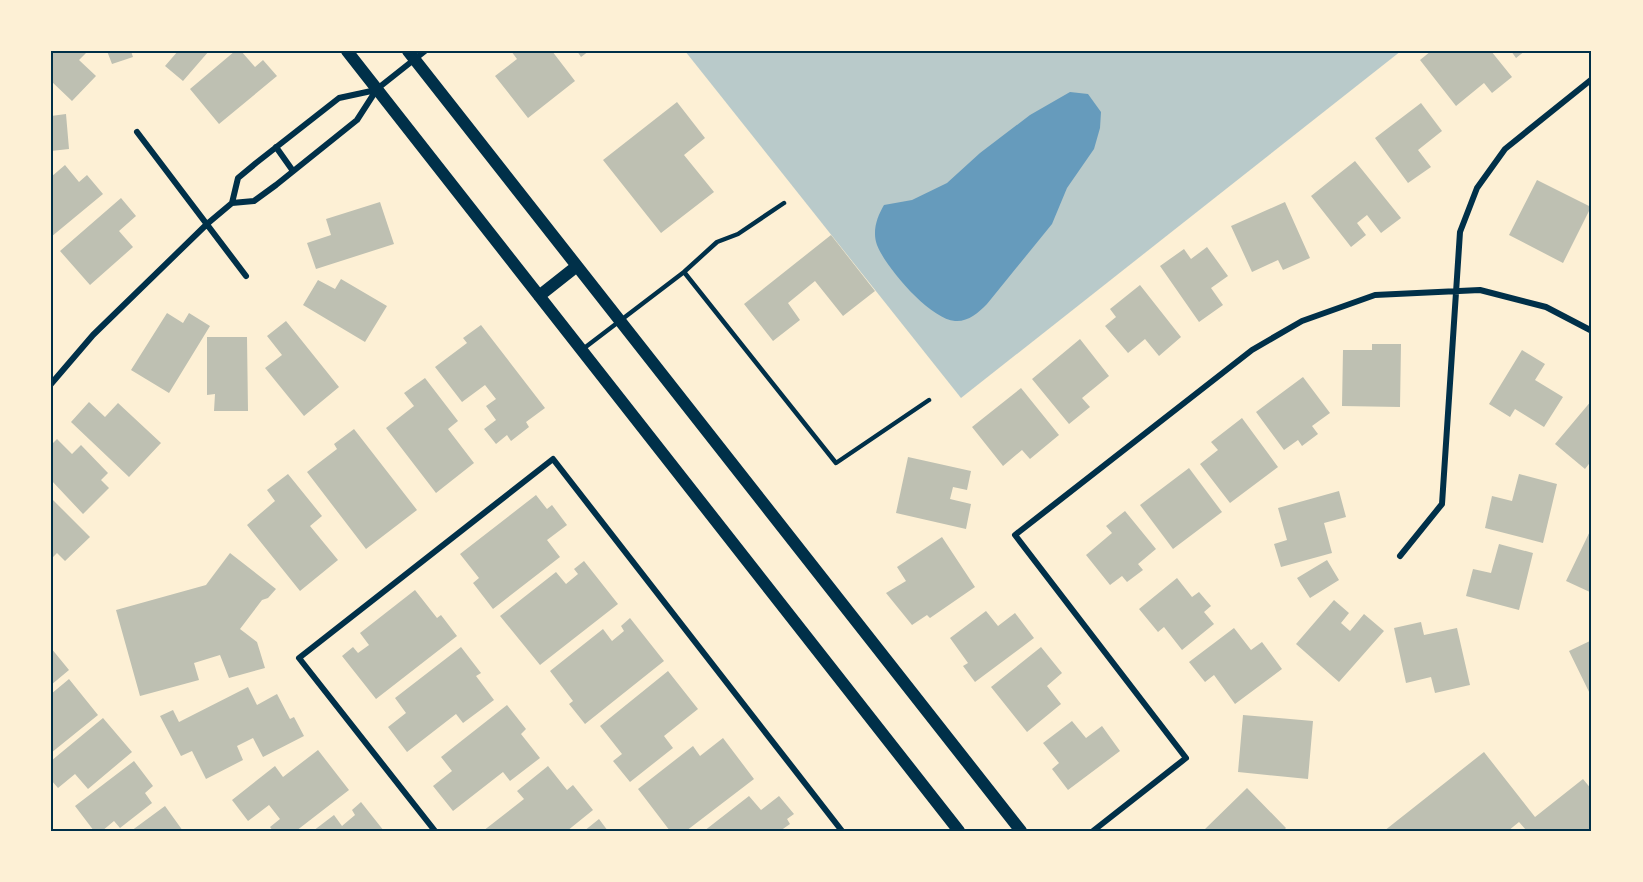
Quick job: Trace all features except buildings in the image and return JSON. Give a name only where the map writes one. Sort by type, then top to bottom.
[{"type":"main road","points":[[347,51],[958,831]]},
{"type":"main road","points":[[412,55],[1021,831]]},
{"type":"main road","points":[[539,296],[577,266]]},
{"type":"street","points":[[51,384],[93,335],[207,224],[232,203],[254,201],[293,171],[357,120],[377,90],[412,55],[425,51]]},
{"type":"street","points":[[1400,556],[1442,504],[1460,232],[1477,188],[1505,149],[1592,79]]},
{"type":"street","points":[[232,203],[238,178],[276,147],[339,98],[377,90]]},
{"type":"street","points":[[137,132],[246,276]]},
{"type":"street","points":[[276,147],[293,171]]},
{"type":"street","points":[[1093,831],[1186,758],[1015,535],[1252,350],[1302,321],[1375,295],[1480,290],[1546,307],[1592,331]]},
{"type":"street","points":[[435,831],[299,658],[553,459],[842,831]]},
{"type":"lane","points":[[582,350],[684,272],[717,242],[738,234],[784,203]]},
{"type":"lane","points":[[684,272],[836,462],[929,400]]},
{"type":"shaded area","points":[[685,51],[1401,51],[961,398]]},
{"type":"water","points":[[1070,92],[1088,94],[1101,112],[1100,128],[1094,149],[1067,188],[1052,224],[987,304],[976,314],[964,320],[955,321],[934,312],[899,279],[877,245],[876,224],[884,205],[912,200],[947,183],[980,153],[1030,115]]}]
